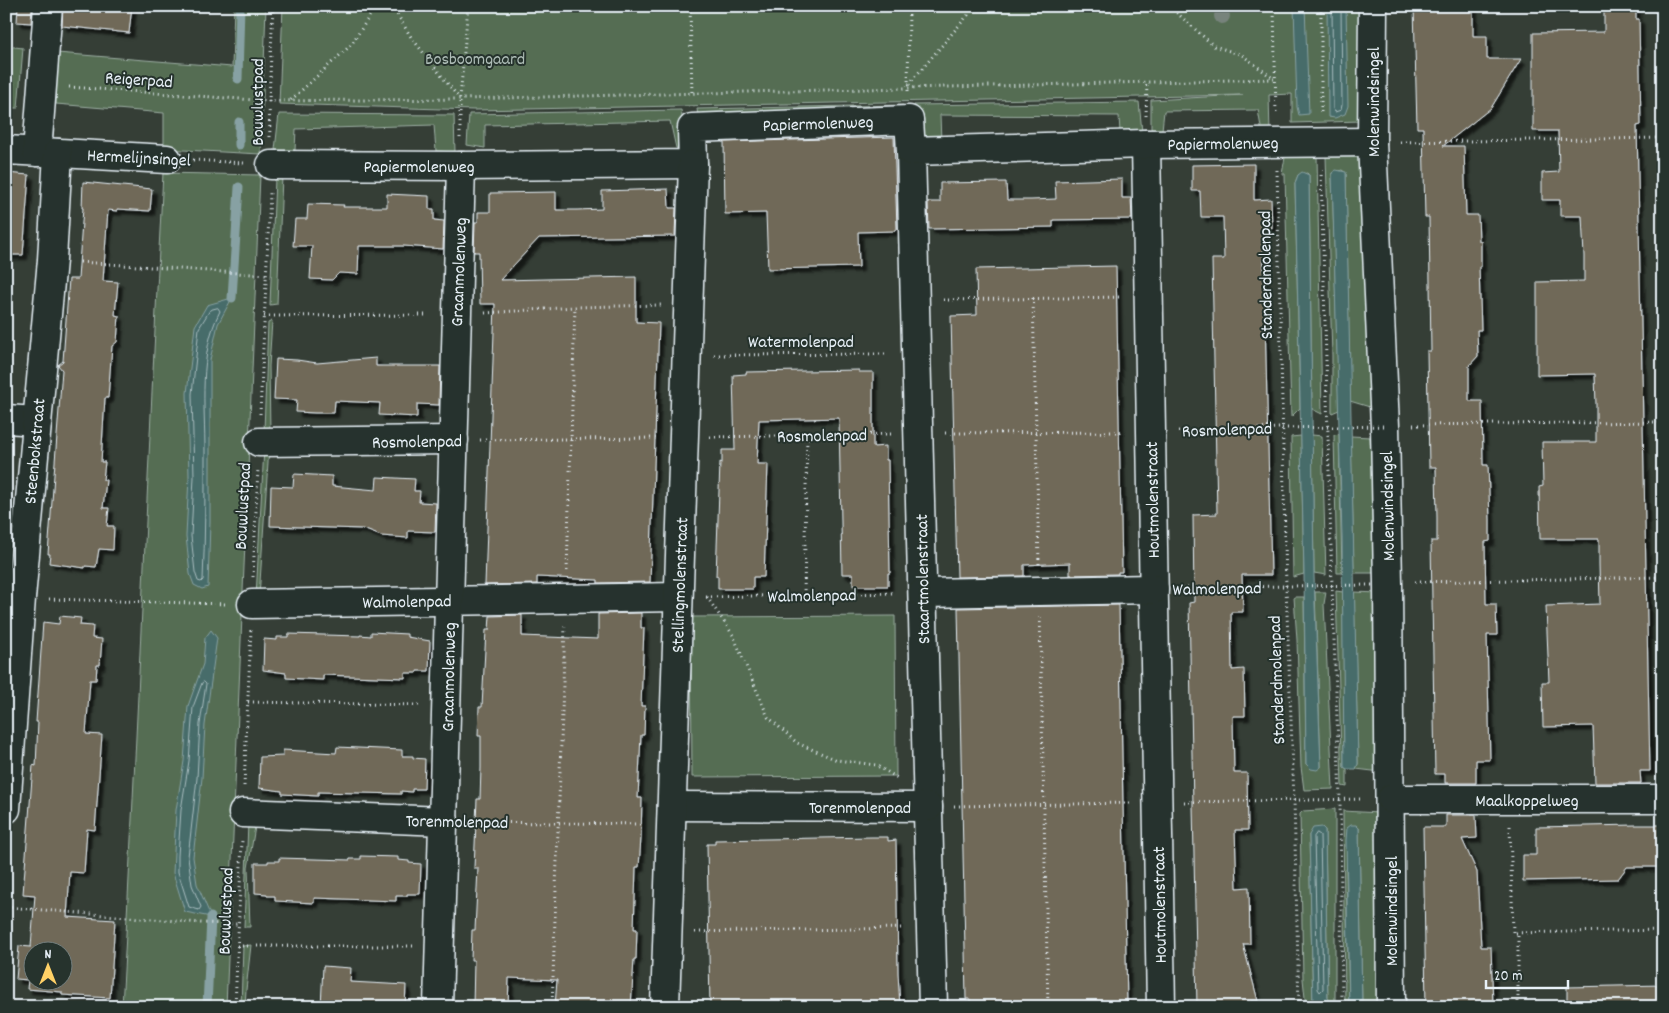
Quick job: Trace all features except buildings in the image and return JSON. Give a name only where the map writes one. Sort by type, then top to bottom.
[{"type":"street","name":"Steenbokstraat","points":[[6,810],[16,614],[16,551],[37,421],[52,260],[48,152],[42,85],[48,6]]},
{"type":"street","name":"Molenwindsingel","points":[[1372,6],[1372,142],[1394,426],[1380,584],[1391,799],[1391,1007]]},
{"type":"street","name":"Papiermolenweg","points":[[692,128],[910,120]]},
{"type":"street","points":[[910,120],[911,151]]},
{"type":"street","points":[[692,128],[693,164]]},
{"type":"street","name":"Papiermolenweg","points":[[911,151],[1146,144],[1372,142]]},
{"type":"street","name":"Houtmolenstraat","points":[[1146,144],[1161,1007]]},
{"type":"street","name":"Hermelijnsingel","points":[[6,150],[167,159]]},
{"type":"street","name":"Staartmolenstraat","points":[[911,151],[933,1007]]},
{"type":"street","name":"Papiermolenweg","points":[[271,165],[693,164]]},
{"type":"street","name":"Stellingmolenstraat","points":[[665,1007],[693,164]]},
{"type":"street","name":"Graanmolenweg","points":[[438,1007],[461,166]]},
{"type":"street","points":[[6,419],[37,421]]},
{"type":"street","name":"Rosmolenpad","points":[[259,442],[454,440]]},
{"type":"street","name":"Walmolenpad","points":[[922,593],[1154,589]]},
{"type":"street","name":"Walmolenpad","points":[[252,604],[678,597]]},
{"type":"street","name":"Maalkoppelweg","points":[[1391,799],[1663,800]]},
{"type":"street","name":"Torenmolenpad","points":[[671,815],[928,807]]},
{"type":"street","name":"Torenmolenpad","points":[[243,813],[444,822]]},
{"type":"path","name":"Bouwlustpad","points":[[235,1007],[271,165],[269,101],[272,6]]},
{"type":"path","points":[[290,101],[351,45],[376,6]]},
{"type":"path","points":[[392,6],[411,37],[460,99]]},
{"type":"path","points":[[461,166],[460,99],[468,6]]},
{"type":"path","points":[[690,6],[692,128]]},
{"type":"path","points":[[909,6],[908,87],[910,120]]},
{"type":"path","points":[[908,87],[968,15],[968,6]]},
{"type":"path","points":[[1169,6],[1214,46],[1242,55],[1274,80]]},
{"type":"path","name":"Standerdmolenpad","points":[[1274,6],[1282,428],[1299,1007]]},
{"type":"path","points":[[1320,6],[1320,142],[1332,586],[1340,799],[1342,1007]]},
{"type":"path","name":"Reigerpad","points":[[6,82],[290,101],[460,99],[908,87],[1274,80]]},
{"type":"path","points":[[1146,144],[1147,83]]},
{"type":"path","points":[[1372,142],[1663,138]]},
{"type":"path","name":"Hermelijnsingel","points":[[167,159],[271,165]]},
{"type":"path","points":[[52,260],[266,275]]},
{"type":"path","points":[[915,301],[1148,296]]},
{"type":"path","points":[[1033,298],[1048,1007]]},
{"type":"path","points":[[552,1007],[575,307]]},
{"type":"path","name":"Watermolenpad","points":[[686,356],[916,354]]},
{"type":"path","name":"Rosmolenpad","points":[[454,440],[1663,422]]},
{"type":"path","points":[[804,595],[807,436]]},
{"type":"path","name":"Walmolenpad","points":[[1154,589],[1663,577]]},
{"type":"path","name":"Walmolenpad","points":[[678,597],[922,593]]},
{"type":"path","points":[[706,596],[733,635],[768,717],[797,743],[837,760],[876,765],[896,776],[928,807]]},
{"type":"path","points":[[16,614],[252,604]]},
{"type":"path","points":[[248,702],[447,706]]},
{"type":"path","points":[[1510,800],[1513,933],[1663,930]]},
{"type":"path","name":"Torenmolenpad","points":[[444,822],[559,822],[671,815]]},
{"type":"path","points":[[6,907],[201,923],[238,924]]},
{"type":"path","points":[[667,933],[931,928]]},
{"type":"path","points":[[1518,933],[1518,1007]]},
{"type":"path","points":[[238,946],[441,946]]},
{"type":"green space","points":[[234,6],[266,6],[261,154],[164,149],[164,113],[56,104],[57,53],[232,67]]},
{"type":"green space","name":"Bosboomgaard","points":[[283,6],[1360,6],[1362,121],[1292,123],[1292,94],[1269,95],[1270,135],[1262,133],[1258,110],[1164,111],[1162,130],[1151,129],[1151,100],[1243,95],[474,110],[279,104]]},
{"type":"green space","points":[[6,46],[23,48],[18,108],[6,108]]},
{"type":"green space","points":[[1139,102],[1142,132],[1120,132],[1119,116],[940,115],[941,142],[921,142],[914,105]]},
{"type":"green space","points":[[903,105],[902,110],[698,116],[697,109]]},
{"type":"green space","points":[[681,110],[687,149],[676,148],[670,121],[485,125],[485,148],[467,145],[469,114]]},
{"type":"green space","points":[[279,114],[454,115],[455,152],[436,151],[434,125],[296,129],[295,150],[275,150]]},
{"type":"green space","points":[[1286,152],[1313,152],[1317,156],[1322,414],[1312,409],[1309,175],[1307,173],[1298,175],[1295,183],[1300,408],[1291,417],[1285,174],[1282,174]]},
{"type":"green space","points":[[1338,154],[1361,155],[1373,408],[1350,401],[1346,173],[1342,170],[1332,173],[1339,410],[1332,413],[1326,156]]},
{"type":"green space","points":[[163,173],[260,175],[226,1007],[122,1007]]},
{"type":"green space","points":[[282,176],[277,304],[270,305],[275,178]]},
{"type":"green space","points":[[272,321],[269,366],[270,433],[264,431],[268,323]]},
{"type":"green space","points":[[1339,434],[1342,573],[1337,573],[1334,435]]},
{"type":"green space","points":[[1312,435],[1322,436],[1326,575],[1314,573]]},
{"type":"green space","points":[[1301,436],[1304,574],[1293,577],[1291,437]]},
{"type":"green space","points":[[1351,436],[1370,437],[1378,573],[1354,573]]},
{"type":"green space","points":[[269,447],[259,597],[256,597],[264,448]]},
{"type":"green space","points":[[1336,591],[1343,592],[1344,767],[1347,769],[1347,787],[1342,786]]},
{"type":"green space","points":[[1315,592],[1326,592],[1324,604],[1333,789],[1304,790],[1301,767],[1294,597],[1304,597],[1306,764],[1321,767]]},
{"type":"green space","points":[[1354,592],[1379,593],[1381,772],[1356,769],[1358,764]]},
{"type":"green space","points":[[895,616],[896,776],[692,777],[691,617]]},
{"type":"green space","points":[[1335,809],[1335,1007],[1328,1007],[1325,830],[1309,835],[1313,1007],[1306,1007],[1303,979],[1300,814],[1303,811]]},
{"type":"green space","points":[[1343,811],[1379,813],[1380,1007],[1362,1007],[1359,828],[1346,870],[1349,1007],[1345,1007]]},
{"type":"green space","points":[[256,821],[248,868],[250,927],[244,927],[248,822]]},
{"type":"green space","points":[[251,945],[245,1007],[241,1007],[243,946]]},
{"type":"water","points":[[1294,6],[1305,6],[1309,114],[1299,115],[1297,107]]},
{"type":"water","points":[[1327,6],[1346,6],[1348,106],[1345,114],[1335,118],[1328,117]]},
{"type":"water","points":[[1336,170],[1346,172],[1358,764],[1356,769],[1344,767],[1342,538],[1332,173]]},
{"type":"water","points":[[1302,172],[1309,175],[1314,576],[1321,767],[1317,770],[1311,769],[1306,764],[1304,574],[1295,183],[1298,175]]},
{"type":"water","points":[[232,298],[218,324],[210,360],[208,587],[202,589],[194,585],[190,574],[186,536],[189,477],[187,393],[195,326],[207,305]]},
{"type":"water","points":[[211,630],[217,638],[205,725],[202,778],[193,857],[197,884],[211,917],[185,912],[173,873],[176,810],[184,761],[188,706],[203,664],[205,638]]},
{"type":"water","points":[[1351,825],[1356,825],[1359,828],[1362,1007],[1349,1007],[1346,840],[1347,828]]},
{"type":"water","points":[[1322,827],[1325,830],[1328,1007],[1313,1007],[1309,835],[1313,828]]},
{"type":"waterway","points":[[238,79],[240,6]]},
{"type":"waterway","points":[[239,122],[239,145]]},
{"type":"waterway","points":[[232,298],[239,187]]},
{"type":"waterway","points":[[207,1007],[211,917]]}]
